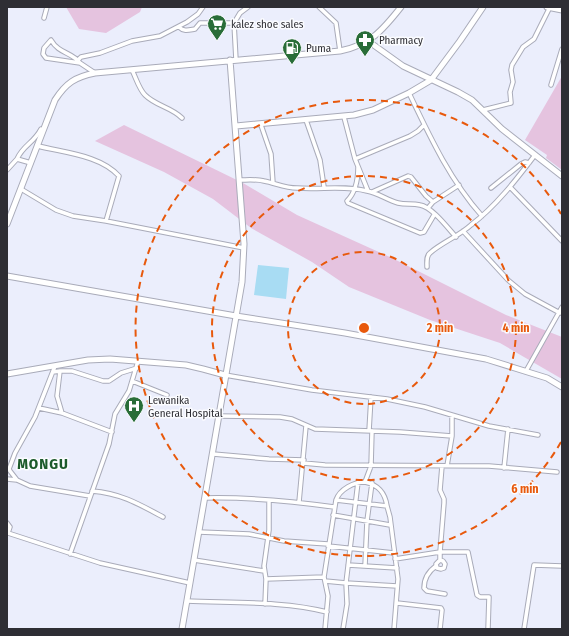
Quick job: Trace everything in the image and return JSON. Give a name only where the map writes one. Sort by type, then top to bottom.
[{"type":"street","points":[[44,18],[47,7]]},
{"type":"street","points":[[79,61],[81,57],[100,53],[132,41],[160,36],[179,27],[198,14],[203,7]]},
{"type":"street","points":[[182,629],[242,282],[244,248],[233,60],[234,23],[240,13],[248,7]]},
{"type":"street","points":[[319,7],[336,24],[340,51]]},
{"type":"street","points":[[7,224],[55,100],[63,89],[74,79],[95,73],[340,51],[354,48],[368,41],[388,23],[401,7]]},
{"type":"street","points":[[236,126],[344,117],[373,110],[409,93],[430,80],[484,7]]},
{"type":"street","points":[[483,110],[511,103],[510,92],[513,82],[511,70],[512,65],[523,47],[534,39],[549,7],[562,10]]},
{"type":"street","points":[[179,27],[183,30],[187,30],[195,29],[200,22],[234,23]]},
{"type":"street","points":[[79,61],[46,58],[43,56],[42,52],[51,40],[58,49],[79,61],[95,73]]},
{"type":"street","points":[[368,41],[403,66],[472,100],[502,129],[562,176]]},
{"type":"street","points":[[551,86],[562,49]]},
{"type":"street","points":[[132,70],[141,90],[146,96],[160,105],[175,111],[182,118]]},
{"type":"street","points":[[409,93],[443,163],[470,202],[482,216]]},
{"type":"street","points":[[344,117],[355,159],[370,192]]},
{"type":"street","points":[[7,170],[17,159],[21,151],[35,140],[47,120]]},
{"type":"street","points":[[306,120],[320,160],[324,187]]},
{"type":"street","points":[[261,125],[271,154],[273,183]]},
{"type":"street","points":[[355,159],[410,136],[424,125]]},
{"type":"street","points":[[38,146],[89,158],[101,162],[115,171],[119,176],[106,221]]},
{"type":"street","points":[[427,267],[427,259],[430,253],[456,237],[482,216],[510,187],[535,155]]},
{"type":"street","points":[[17,159],[31,163]]},
{"type":"street","points":[[491,188],[521,164],[525,162],[529,163]]},
{"type":"street","points":[[358,167],[358,179],[355,189],[347,202],[420,233],[424,232],[434,214]]},
{"type":"street","points":[[370,192],[408,176],[433,202]]},
{"type":"street","points":[[239,180],[258,180],[295,188],[324,187],[355,189],[370,192],[399,204],[419,204],[428,208],[456,237]]},
{"type":"street","points":[[428,208],[433,202],[459,185]]},
{"type":"street","points":[[510,187],[562,241]]},
{"type":"street","points":[[21,189],[62,213],[86,219],[106,221],[244,248]]},
{"type":"street","points":[[419,204],[426,196]]},
{"type":"street","points":[[463,231],[508,280],[525,294],[560,313]]},
{"type":"street","points":[[7,276],[236,316],[345,333],[479,358],[547,378],[562,387]]},
{"type":"street","points":[[526,371],[562,307]]},
{"type":"street","points":[[7,374],[98,359],[186,365],[225,376],[312,390],[371,397],[425,407],[452,414],[470,421],[538,435]]},
{"type":"street","points":[[70,554],[112,432],[116,414],[129,391],[138,361]]},
{"type":"street","points":[[17,480],[10,471],[10,465],[18,447],[31,427],[55,366]]},
{"type":"street","points":[[53,372],[76,372],[103,381],[109,381],[121,373],[137,368]]},
{"type":"street","points":[[60,371],[57,396],[62,413]]},
{"type":"street","points":[[132,381],[167,395]]},
{"type":"street","points":[[365,482],[371,466],[371,397]]},
{"type":"street","points":[[39,408],[62,413],[112,432]]},
{"type":"street","points":[[445,594],[427,591],[424,588],[429,572],[440,560],[444,499],[440,490],[444,466],[452,436],[452,414]]},
{"type":"street","points":[[219,416],[280,417],[292,419],[315,429],[452,436]]},
{"type":"street","points":[[299,502],[304,461],[306,426]]},
{"type":"street","points":[[504,468],[508,429]]},
{"type":"street","points":[[212,454],[304,461],[325,466],[444,466],[557,472]]},
{"type":"street","points":[[7,479],[17,480],[30,486],[90,496]]},
{"type":"street","points":[[343,629],[347,604],[346,583],[358,482]]},
{"type":"street","points":[[325,629],[328,596],[325,579],[328,545],[334,507],[340,493],[358,482],[372,483],[382,491],[387,506],[397,568],[398,586],[394,629]]},
{"type":"street","points":[[365,566],[367,521],[372,483]]},
{"type":"street","points":[[92,491],[117,495],[139,504],[163,517]]},
{"type":"street","points":[[205,498],[237,498],[299,502],[334,507]]},
{"type":"street","points":[[265,604],[266,579],[264,571],[269,530],[269,500]]},
{"type":"street","points":[[336,500],[387,506]]},
{"type":"street","points":[[333,515],[390,525]]},
{"type":"street","points":[[7,523],[10,527],[8,536],[123,569],[190,583]]},
{"type":"street","points":[[199,532],[249,534],[292,542],[394,553]]},
{"type":"street","points":[[395,559],[440,552],[468,552],[477,595],[480,597],[490,597],[488,629]]},
{"type":"street","points":[[194,560],[264,571]]},
{"type":"street","points":[[436,566],[441,569],[445,566],[444,561],[440,560]]},
{"type":"street","points":[[348,565],[397,568]]},
{"type":"street","points":[[524,629],[534,565],[562,566]]},
{"type":"street","points":[[266,579],[325,579],[346,583],[398,586]]},
{"type":"street","points":[[187,601],[265,604],[316,609],[327,612]]},
{"type":"street","points":[[397,603],[441,608],[440,629]]},
{"type":"shaded area","points":[[66,7],[142,7],[140,12],[106,33],[79,29]]},
{"type":"shaded area","points":[[562,76],[562,170],[546,158],[547,155],[525,140]]},
{"type":"shaded area","points":[[124,125],[243,183],[297,215],[392,258],[506,315],[562,337],[562,379],[500,343],[430,320],[349,287],[312,262],[251,228],[213,199],[164,172],[95,141]]},
{"type":"water","points":[[258,265],[289,268],[286,299],[254,295]]},
{"type":"place","name":"kalez shoe sales","points":[[217,41]]},
{"type":"place","name":"Pharmacy","points":[[365,57]]},
{"type":"place","name":"Puma","points":[[292,65]]},
{"type":"place","name":"Lewanika General Hospital","points":[[134,423]]},
{"type":"district","name":"MONGU","points":[[43,464]]}]
